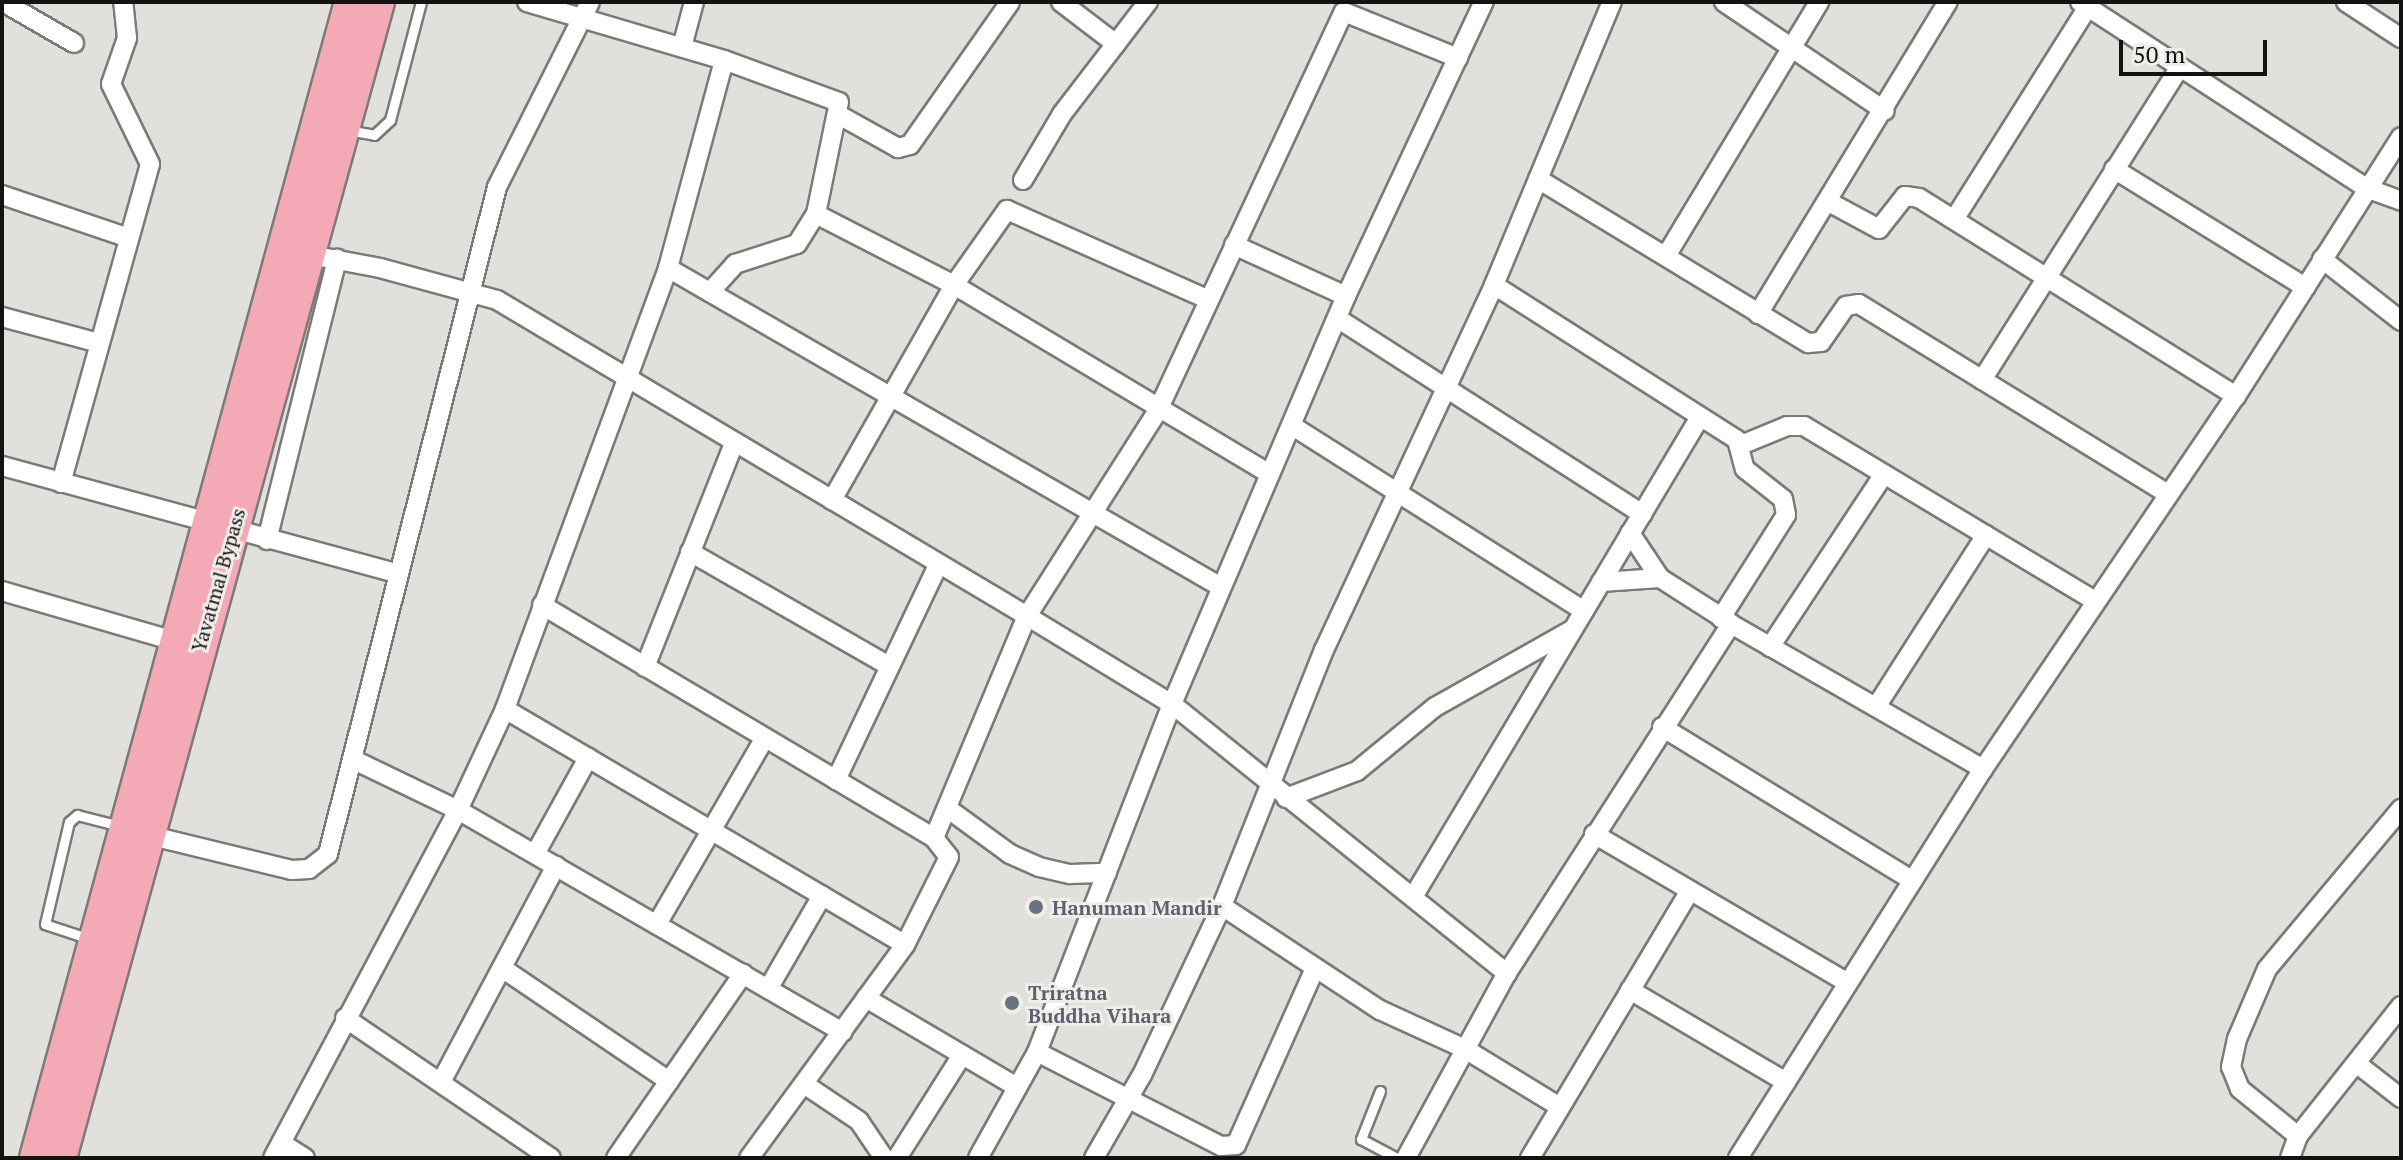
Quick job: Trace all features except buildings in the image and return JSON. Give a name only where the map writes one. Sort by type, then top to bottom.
[{"type":"main road","name":"Yavatmal Bypass","points":[[309,255],[350,2]]},
{"type":"main road","name":"Yavatmal Bypass","points":[[35,1158],[93,940],[136,831],[219,528],[309,255],[379,2]]},
{"type":"main road","name":"Yavatmal Bypass","points":[[61,1158],[136,831],[174,641],[219,528]]},
{"type":"street","points":[[3,2],[74,43]]},
{"type":"street","points":[[61,483],[150,164],[111,84],[127,38],[123,2]]},
{"type":"street","points":[[527,2],[588,10],[839,102],[839,115],[816,214],[797,244],[735,264],[710,292]]},
{"type":"street","points":[[682,47],[694,2]]},
{"type":"street","points":[[839,115],[898,148],[910,145],[1010,2]]},
{"type":"street","points":[[1061,2],[1116,44]]},
{"type":"street","points":[[1023,180],[1062,114],[1148,2]]},
{"type":"street","points":[[983,1156],[1037,1052],[1172,704],[1346,296],[1484,2]]},
{"type":"street","points":[[1094,1158],[1130,1097],[1222,906],[1394,490],[1494,285],[1612,2]]},
{"type":"street","points":[[1724,2],[1885,111]]},
{"type":"street","points":[[1666,256],[1789,47],[1819,2]]},
{"type":"street","points":[[2346,2],[2401,38]]},
{"type":"street","points":[[1955,218],[2084,4],[2366,188],[2401,201]]},
{"type":"street","points":[[1758,314],[1885,111],[1940,5]]},
{"type":"street","points":[[136,831],[292,870],[309,869],[328,854],[497,187],[588,10]]},
{"type":"street","points":[[934,838],[1027,616],[1158,410],[1344,12],[1458,58]]},
{"type":"street","points":[[305,1158],[277,1150],[458,810],[505,709],[668,268],[724,60]]},
{"type":"street","points":[[1982,380],[2180,67]]},
{"type":"street","points":[[1738,1158],[1983,769],[2236,396],[2401,137]]},
{"type":"street","points":[[2114,169],[2305,287]]},
{"type":"street","points":[[1538,179],[1758,314],[1815,345],[1846,306],[1859,304],[2168,494]]},
{"type":"street","points":[[2,195],[129,238]]},
{"type":"street","points":[[1827,201],[1879,229],[1910,195],[1955,218],[2236,396]]},
{"type":"street","points":[[832,500],[893,398],[954,285],[1000,215],[1014,210],[1209,300]]},
{"type":"street","points":[[816,214],[954,285],[1158,410],[1270,474]]},
{"type":"street","points":[[1234,245],[1346,296]]},
{"type":"street","points":[[267,540],[309,255],[471,290],[497,300],[627,381],[1172,704],[1507,973]]},
{"type":"street","points":[[2322,259],[2401,321]]},
{"type":"street","points":[[668,268],[1091,515],[1221,587]]},
{"type":"street","points":[[1406,1158],[1507,973],[1662,727],[1786,515],[1783,499],[1745,469],[1741,445],[1494,285]]},
{"type":"street","points":[[2,317],[99,343]]},
{"type":"street","points":[[1337,318],[1642,514]]},
{"type":"street","points":[[1413,897],[1700,417]]},
{"type":"street","points":[[1741,445],[1796,424],[2095,601]]},
{"type":"street","points":[[1291,425],[1584,611]]},
{"type":"street","points":[[645,667],[734,443]]},
{"type":"street","points":[[2,466],[219,528],[399,574]]},
{"type":"street","points":[[1770,647],[1884,474]]},
{"type":"street","points":[[1630,533],[1660,578],[1726,621],[1983,769]]},
{"type":"street","points":[[1876,707],[1986,535]]},
{"type":"street","points":[[690,552],[889,666]]},
{"type":"street","points":[[836,780],[938,565]]},
{"type":"street","points":[[1601,582],[1660,578]]},
{"type":"street","points":[[2,591],[174,641]]},
{"type":"street","points":[[542,605],[934,838],[949,857],[905,945],[749,1158]]},
{"type":"street","points":[[1286,798],[1357,771],[1435,707],[1573,630]]},
{"type":"street","points":[[505,709],[905,945]]},
{"type":"street","points":[[1662,727],[1913,881]]},
{"type":"street","points":[[657,924],[765,738]]},
{"type":"street","points":[[535,854],[588,758]]},
{"type":"street","points":[[352,759],[458,810],[842,1032]]},
{"type":"street","points":[[947,808],[1010,854],[1039,867],[1070,874],[1107,873]]},
{"type":"street","points":[[2298,1136],[2240,1089],[2231,1067],[2237,1039],[2267,969],[2401,809]]},
{"type":"street","points":[[1594,834],[1848,983]]},
{"type":"street","points":[[441,1082],[556,866]]},
{"type":"street","points":[[1530,1158],[1690,891]]},
{"type":"street","points":[[768,989],[822,896]]},
{"type":"street","points":[[1222,906],[1400,1022],[1465,1049],[1560,1107]]},
{"type":"street","points":[[502,968],[669,1081]]},
{"type":"street","points":[[1037,1052],[1221,1146],[1236,1145],[1315,968]]},
{"type":"street","points":[[616,1158],[743,974]]},
{"type":"street","points":[[1630,990],[1786,1082]]},
{"type":"street","points":[[866,998],[1017,1087]]},
{"type":"street","points":[[2290,1158],[2298,1136],[2401,1006]]},
{"type":"street","points":[[345,1018],[551,1158]]},
{"type":"street","points":[[897,1158],[962,1055]]},
{"type":"street","points":[[2356,1063],[2401,1098]]},
{"type":"street","points":[[804,1084],[859,1121],[884,1158]]},
{"type":"lane","points":[[345,129],[374,135],[390,120],[421,2]]},
{"type":"lane","points":[[93,940],[45,924],[69,822],[77,815],[136,831]]},
{"type":"lane","points":[[1380,1091],[1361,1139],[1396,1158]]},
{"type":"place","name":"Hanuman Mandir","points":[[1036,907]]},
{"type":"place","name":"Triratna Buddha Vihara","points":[[1012,1003]]}]
